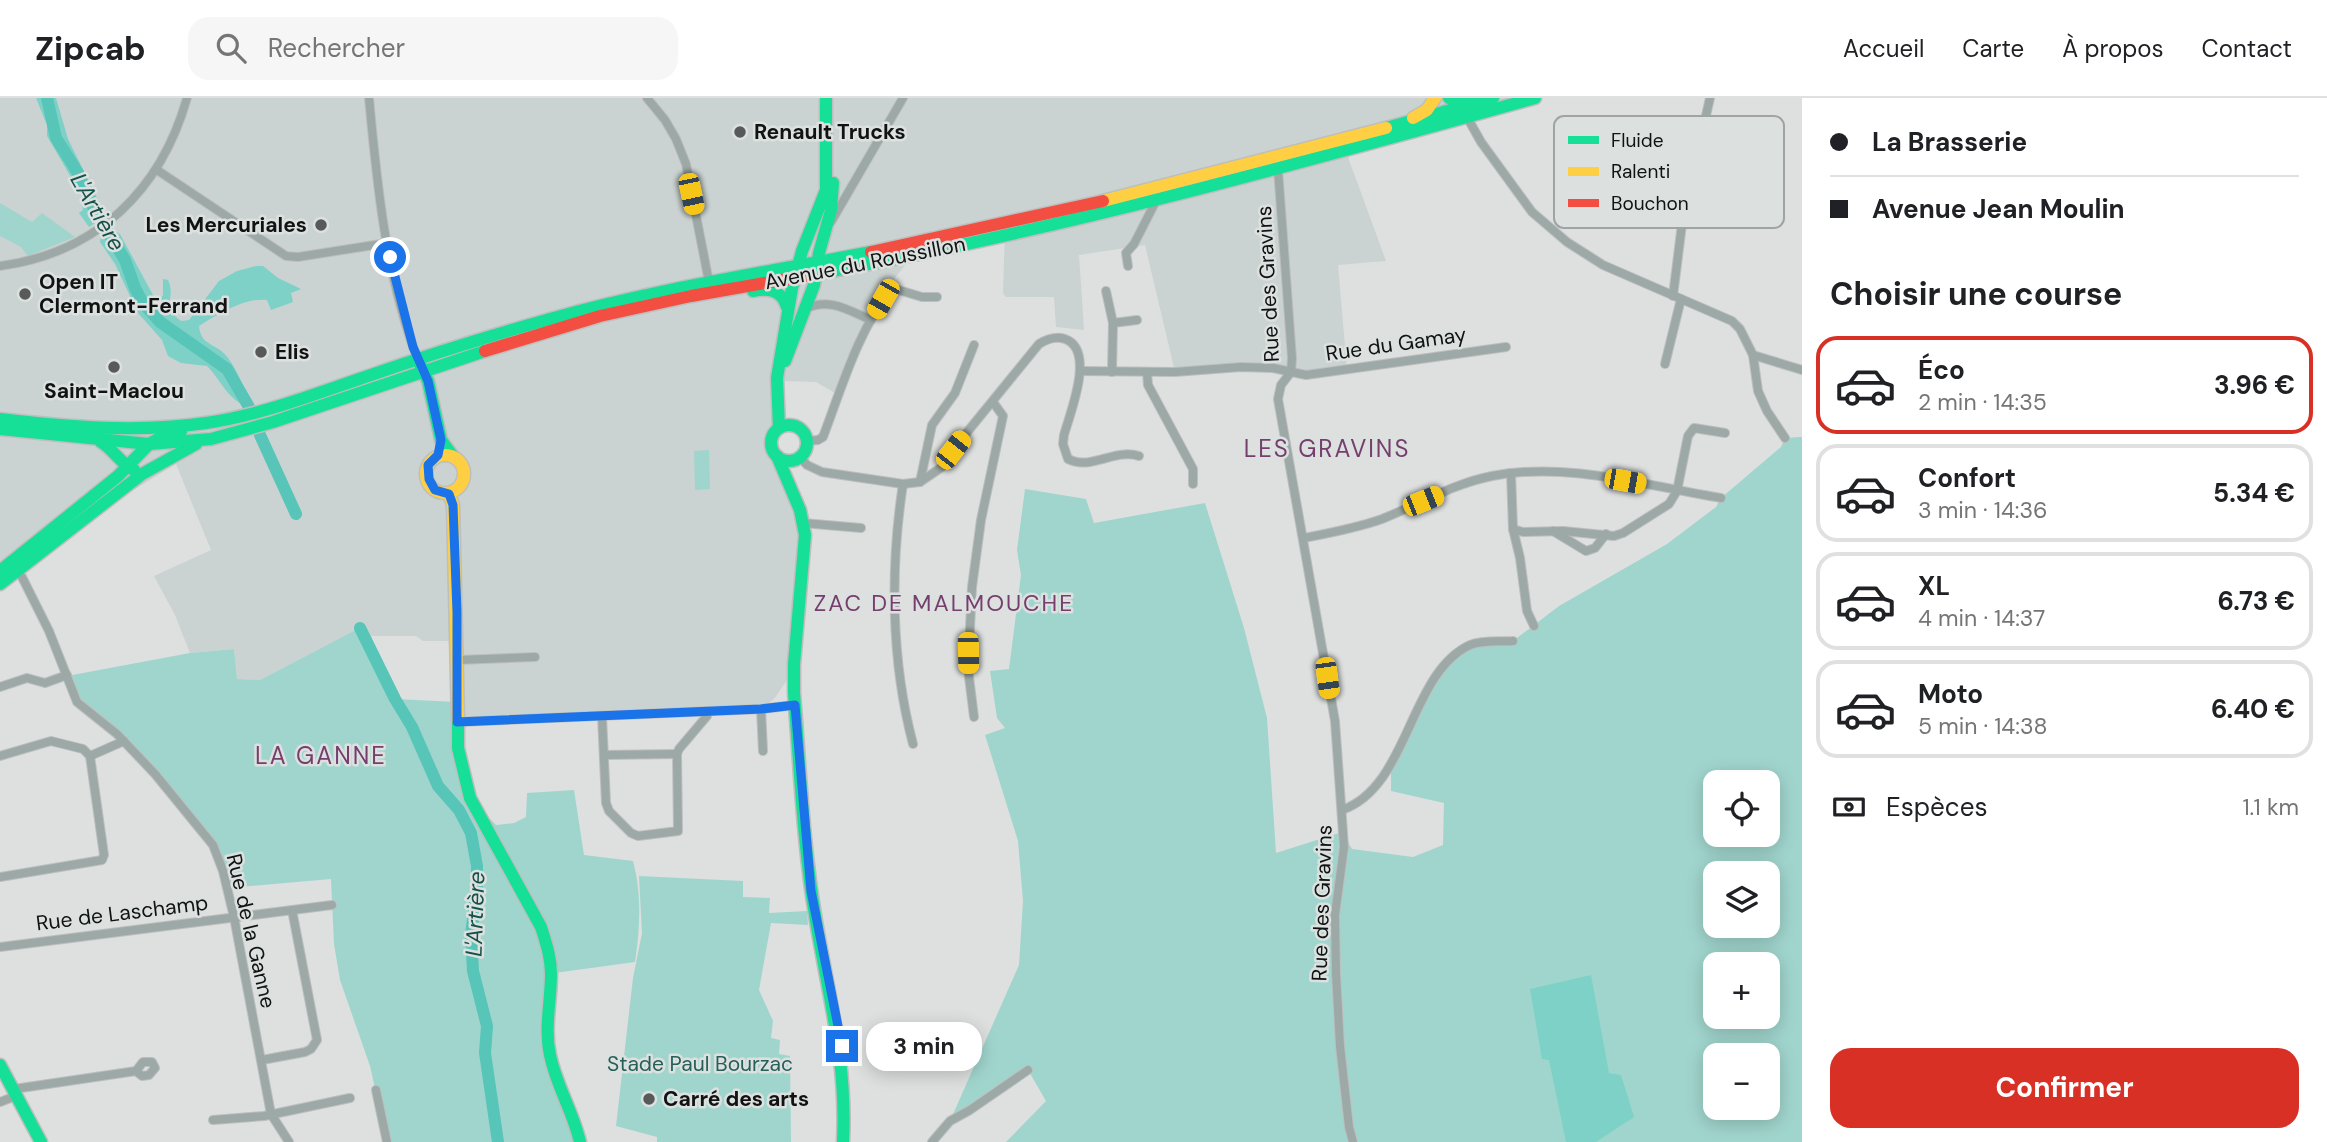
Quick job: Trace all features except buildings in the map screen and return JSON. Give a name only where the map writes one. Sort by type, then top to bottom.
[{"type":"main road","points":[[785,427],[777,378],[794,278],[798,264],[830,209],[826,182],[826,98]]},
{"type":"main road","points":[[792,490],[771,441],[785,427],[782,373],[816,275],[817,261],[827,227],[830,209],[833,98]]},
{"type":"main road","points":[[1407,121],[1427,110],[1435,98]]},
{"type":"main road","points":[[1449,98],[1459,101],[1472,98]]},
{"type":"main road","name":"Avenue du Roussillon","points":[[198,441],[273,422],[547,319],[623,305],[709,282],[919,242],[1146,190],[1493,98]]},
{"type":"main road","name":"Avenue du Roussillon","points":[[653,298],[757,287],[889,261],[1278,169],[1535,98]]},
{"type":"main road","points":[[827,227],[828,247],[841,257]]},
{"type":"main road","points":[[623,305],[650,310],[757,287],[772,289],[783,295],[789,315]]},
{"type":"main road","name":"Avenue du Roussillon","points":[[235,418],[421,365]]},
{"type":"main road","points":[[421,365],[441,440],[459,461],[463,475],[462,485],[449,494]]},
{"type":"main road","points":[[0,419],[137,430],[235,418]]},
{"type":"main road","points":[[0,571],[72,515],[128,467],[149,444],[167,434],[215,428],[235,418]]},
{"type":"main road","points":[[785,427],[801,430],[806,441],[805,450],[797,458],[790,474],[792,490],[803,523],[804,551],[794,664],[795,705],[811,891],[842,1046],[845,1091],[843,1142]]},
{"type":"main road","points":[[0,429],[149,444],[198,441]]},
{"type":"main road","points":[[137,430],[149,444],[152,453],[145,472]]},
{"type":"main road","points":[[97,440],[117,452],[128,467],[145,472]]},
{"type":"main road","points":[[441,440],[438,455],[428,465],[429,479],[435,490],[449,494]]},
{"type":"main road","points":[[0,584],[145,472],[192,448],[198,441]]},
{"type":"main road","points":[[438,455],[452,455]]},
{"type":"main road","points":[[777,456],[786,460],[797,458]]},
{"type":"main road","points":[[449,494],[454,516],[457,722],[463,773],[470,798],[541,927],[549,950],[551,974],[547,1028],[550,1056],[580,1142]]},
{"type":"main road","points":[[0,1065],[41,1142]]},
{"type":"street","points":[[0,266],[34,260],[61,250],[109,222],[157,170],[178,127],[187,98]]},
{"type":"street","points":[[369,98],[387,243],[421,365]]},
{"type":"street","points":[[647,98],[671,129],[686,164],[709,282]]},
{"type":"street","points":[[830,209],[847,197],[902,98]]},
{"type":"street","points":[[1706,116],[1710,98]]},
{"type":"street","points":[[1467,117],[1476,134],[1532,212],[1548,227],[1603,264],[1732,321],[1744,336],[1753,355],[1758,391],[1767,411],[1785,438]]},
{"type":"street","name":"Rue des Gravins","points":[[1278,169],[1291,332],[1291,372],[1281,385],[1278,399],[1335,721],[1344,847],[1335,915],[1336,973],[1340,1046],[1353,1142]]},
{"type":"street","points":[[157,170],[286,256],[298,257],[387,243]]},
{"type":"street","points":[[1128,266],[1126,253],[1157,199]]},
{"type":"street","points":[[1665,364],[1677,297],[1682,228]]},
{"type":"street","points":[[806,441],[818,440],[823,436],[870,320],[892,288],[922,298],[937,296]]},
{"type":"street","points":[[1106,291],[1112,323],[1112,372]]},
{"type":"street","points":[[805,309],[826,302],[870,320]]},
{"type":"street","points":[[1112,323],[1137,320]]},
{"type":"street","points":[[797,458],[814,470],[902,484],[920,482],[942,467],[960,440],[1031,354],[1045,340],[1058,337],[1076,346],[1080,356],[1080,371],[1063,444],[1068,459],[1080,463],[1129,453],[1139,456]]},
{"type":"street","points":[[920,482],[932,425],[955,393],[974,345]]},
{"type":"street","name":"Rue du Gamay","points":[[1080,371],[1147,372],[1241,367],[1273,368],[1306,375],[1506,347]]},
{"type":"street","points":[[1753,355],[1802,369]]},
{"type":"street","points":[[1147,372],[1147,385],[1193,469],[1193,484]]},
{"type":"street","points":[[974,717],[968,669],[972,587],[983,508],[1003,416],[993,402]]},
{"type":"street","points":[[1513,529],[1523,533],[1623,533],[1669,504],[1676,491],[1688,436],[1694,428],[1725,433]]},
{"type":"street","points":[[1304,538],[1359,526],[1489,476],[1511,473],[1559,472],[1600,476],[1721,498]]},
{"type":"street","points":[[1511,473],[1513,529],[1527,611],[1534,626]]},
{"type":"street","points":[[902,484],[898,522],[896,627],[902,692],[913,744]]},
{"type":"street","points":[[803,523],[861,528]]},
{"type":"street","points":[[1553,531],[1586,551],[1595,548],[1606,534]]},
{"type":"street","name":"Rue de la Ganne","points":[[16,571],[22,577],[47,628],[77,702],[124,741],[213,845],[234,917],[271,1114]]},
{"type":"street","points":[[1342,810],[1354,805],[1379,780],[1398,752],[1429,688],[1447,662],[1473,643],[1513,641]]},
{"type":"street","points":[[458,660],[535,657]]},
{"type":"street","points":[[0,687],[27,678],[45,683],[67,675]]},
{"type":"street","points":[[457,722],[761,709],[795,705]]},
{"type":"street","points":[[761,709],[763,751]]},
{"type":"street","points":[[602,716],[606,803],[609,811],[631,833],[638,836],[678,831],[677,754],[707,716],[708,711]]},
{"type":"street","points":[[0,757],[51,741],[83,749],[90,755],[103,848],[102,860],[0,877]]},
{"type":"street","points":[[90,755],[124,741]]},
{"type":"street","points":[[604,755],[677,754]]},
{"type":"street","name":"Rue de Laschamp","points":[[0,947],[332,905]]},
{"type":"street","points":[[262,1060],[305,1052],[311,1049],[317,1040],[292,910]]},
{"type":"street","points":[[932,1142],[950,1121],[1028,1070]]},
{"type":"street","points":[[0,1102],[16,1092],[136,1071]]},
{"type":"street","points":[[376,1090],[387,1142]]},
{"type":"street","points":[[214,1120],[271,1114],[350,1098]]},
{"type":"street","points":[[271,1114],[289,1142]]},
{"type":"shaded area","points":[[0,98],[1517,98],[1346,146],[1386,261],[1338,265],[1347,369],[1306,375],[1273,368],[1175,372],[1145,245],[1079,255],[1084,330],[1056,327],[1054,297],[1006,297],[1003,293],[1005,230],[929,247],[906,264],[885,290],[847,358],[835,393],[816,382],[785,381],[776,398],[779,428],[771,439],[772,447],[803,523],[792,673],[774,699],[761,709],[458,722],[457,641],[423,641],[416,636],[371,636],[363,626],[260,680],[237,679],[234,649],[190,653],[175,615],[154,576],[211,550],[176,464],[0,571]]},
{"type":"shaded area","points":[[36,98],[56,98],[68,139],[106,216],[89,227],[79,213],[83,210],[82,205],[86,203],[47,136],[47,125]]},
{"type":"shaded area","points":[[108,227],[120,234],[153,295],[160,299],[163,295],[163,279],[168,280],[171,311],[181,321],[189,320],[219,281],[237,271],[263,266],[278,278],[301,289],[291,293],[293,302],[271,310],[267,300],[250,301],[199,326],[203,339],[220,350],[234,367],[251,404],[249,407],[235,400],[207,366],[181,363],[168,356],[162,340],[138,313],[115,264],[100,242],[102,231]]},
{"type":"shaded area","points":[[1591,975],[1609,1073],[1621,1075],[1634,1117],[1596,1142],[1566,1142],[1549,1060],[1542,1059],[1530,989]]},
{"type":"green space","points":[[0,203],[32,222],[42,213],[75,237],[28,256],[21,247],[0,236]]},
{"type":"green space","points":[[1802,437],[1802,1142],[1006,1142],[1046,1101],[1028,1070],[950,1121],[1019,965],[1023,901],[1018,841],[985,735],[1005,728],[997,718],[990,671],[1009,669],[1021,575],[1017,550],[1025,489],[1086,499],[1094,523],[1205,503],[1244,628],[1267,718],[1276,853],[1342,832],[1352,849],[1413,857],[1443,845],[1444,803],[1391,791],[1391,771],[1438,673],[1473,643],[1513,641],[1559,606],[1667,544],[1716,507],[1721,498],[1781,447],[1785,438]]},
{"type":"green space","points":[[709,450],[710,489],[695,490],[694,451]]},
{"type":"green space","points":[[363,626],[371,636],[380,670],[395,699],[457,702],[470,798],[496,825],[514,823],[526,817],[527,793],[574,790],[584,855],[633,861],[639,912],[635,962],[547,974],[540,1034],[544,1062],[574,1142],[387,1142],[370,1066],[340,980],[334,944],[331,879],[227,888],[213,845],[155,774],[77,702],[67,676],[190,653],[234,649],[237,679],[260,680]]},
{"type":"green space","name":"Stade Paul Bourzac","points":[[639,876],[743,881],[743,897],[770,898],[769,913],[807,911],[808,925],[771,923],[759,990],[773,1021],[771,1038],[780,1040],[779,1054],[790,1056],[791,1142],[657,1142],[657,1137],[616,1126],[633,978],[642,933]]},
{"type":"waterway","name":"L'Artière","points":[[47,98],[56,138],[125,260],[143,303],[160,322],[227,369],[249,407]]},
{"type":"waterway","name":"L'Artière","points":[[260,435],[296,514]]},
{"type":"waterway","name":"L'Artière","points":[[360,628],[412,727],[438,786],[459,810],[471,833],[477,866],[471,935],[473,971],[487,1026],[485,1053],[498,1142]]},
{"type":"traffic: fast","points":[[779,428],[777,378],[792,288],[802,251],[826,190],[826,98]]},
{"type":"traffic: fast","points":[[1449,98],[1459,101],[1472,98]]},
{"type":"traffic: fast","points":[[1386,128],[1493,98]]},
{"type":"traffic: fast","points":[[805,276],[989,239],[1172,196],[1535,98]]},
{"type":"traffic: fast","points":[[785,361],[814,285],[819,253],[831,210],[833,183]]},
{"type":"traffic: fast","points":[[0,419],[129,428],[180,426],[227,419],[288,403],[459,346],[590,308],[669,290],[871,252]]},
{"type":"traffic: fast","points":[[753,291],[774,292],[782,297],[787,307]]},
{"type":"traffic: fast","points":[[0,429],[149,444],[211,439],[273,422],[485,351]]},
{"type":"traffic: fast","points":[[418,360],[428,381],[441,440],[452,455]]},
{"type":"traffic: fast","points":[[789,425],[801,431],[807,443],[801,455],[789,461],[777,455],[771,443],[777,431],[789,425]]},
{"type":"traffic: fast","points":[[0,571],[118,476],[149,444],[167,434],[181,432]]},
{"type":"traffic: fast","points":[[101,442],[134,470]]},
{"type":"traffic: fast","points":[[0,584],[142,474],[196,444]]},
{"type":"traffic: fast","points":[[777,456],[800,510],[805,535],[794,693],[808,864],[840,1057],[843,1142]]},
{"type":"traffic: fast","points":[[458,720],[458,748],[470,798],[541,927],[546,944],[551,974],[548,1045],[556,1077],[580,1142]]},
{"type":"traffic: fast","points":[[0,1065],[41,1142]]},
{"type":"traffic: slow","points":[[1413,118],[1427,110],[1435,98]]},
{"type":"traffic: slow","points":[[1103,201],[1386,128]]},
{"type":"traffic: slow","points":[[445,455],[458,461],[464,474],[458,487],[445,493],[432,487],[426,474],[432,461],[445,455]]},
{"type":"traffic: slow","points":[[449,494],[453,505],[458,720]]},
{"type":"traffic: jam","points":[[871,252],[1103,201]]},
{"type":"traffic: jam","points":[[485,351],[600,316],[691,296],[805,276]]},
{"type":"place","name":"Renault Trucks","points":[[740,132]]},
{"type":"place","name":"Les Mercuriales","points":[[321,225]]},
{"type":"place","name":"Open IT Clermont-Ferrand","points":[[25,294]]},
{"type":"place","name":"Elis","points":[[261,352]]},
{"type":"place","name":"Saint-Maclou","points":[[114,367]]},
{"type":"place","name":"Carré des arts","points":[[649,1099]]},
{"type":"district","name":"LES GRAVINS","points":[[1327,448]]},
{"type":"district","name":"ZAC DE MALMOUCHE","points":[[944,603]]},
{"type":"district","name":"LA GANNE","points":[[321,755]]},
{"type":"route","points":[[390,257],[413,347],[428,381],[441,440],[438,455],[428,465],[430,484],[435,490],[449,494],[453,505],[458,660],[457,722],[761,709],[795,705],[811,891],[842,1046]]}]
